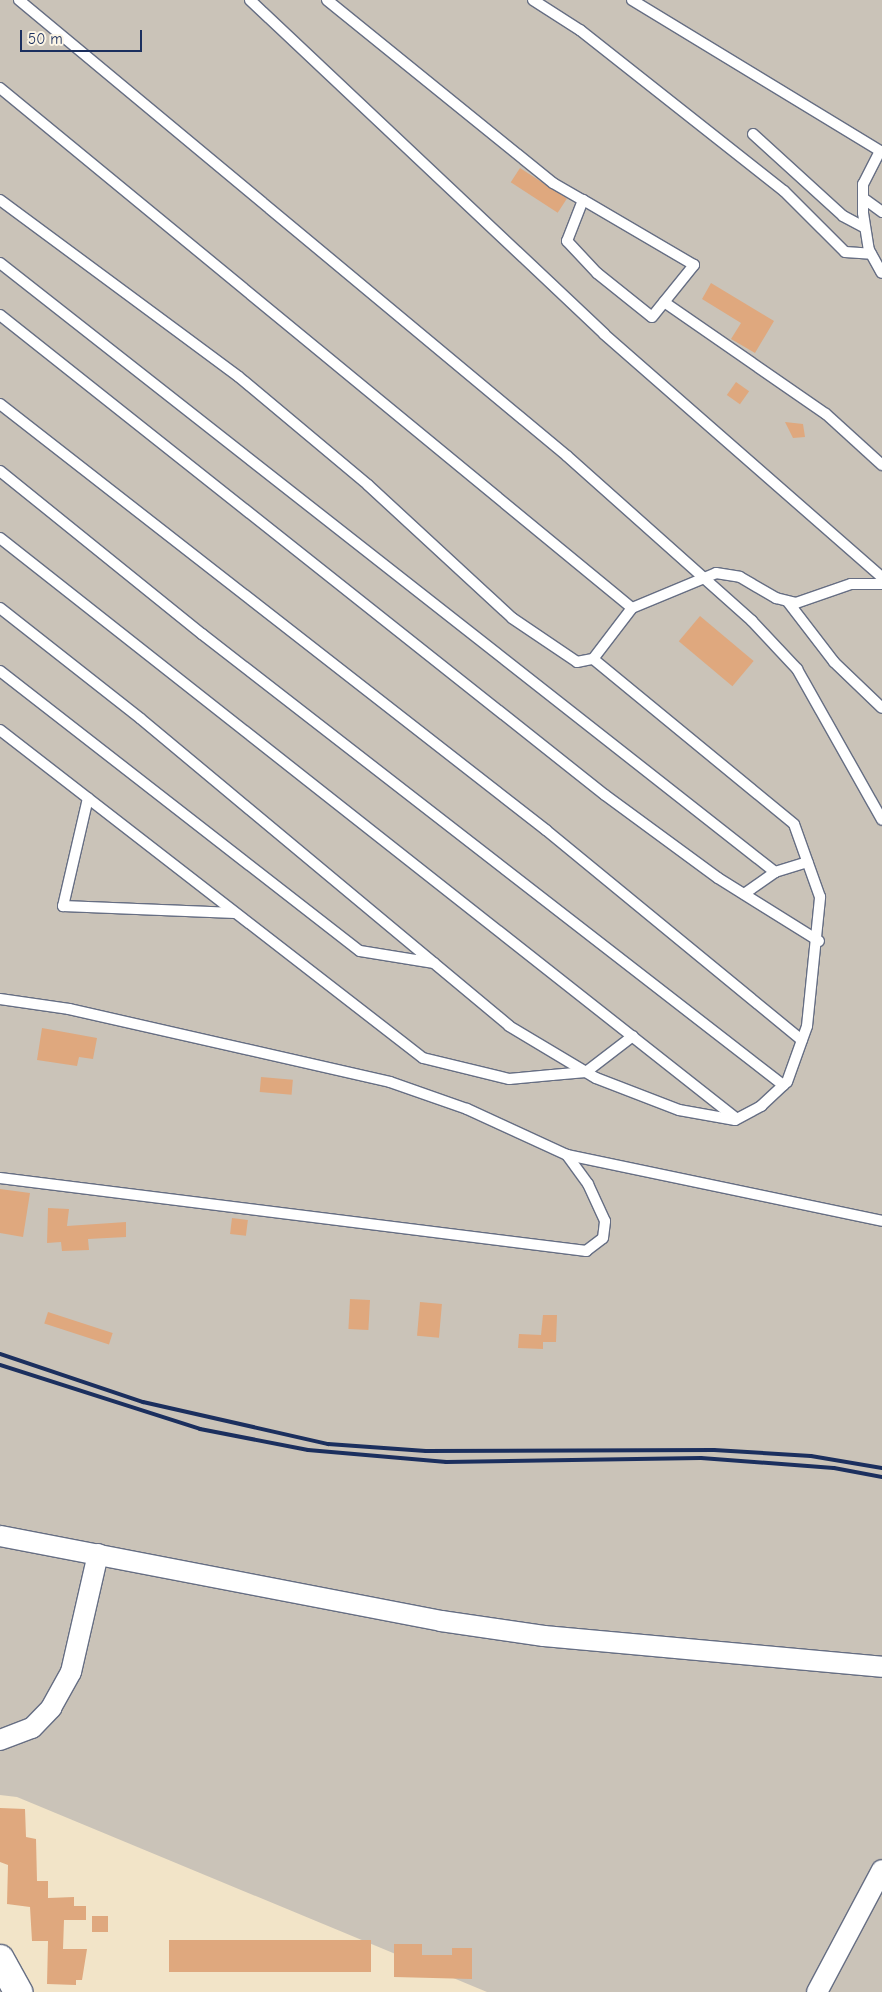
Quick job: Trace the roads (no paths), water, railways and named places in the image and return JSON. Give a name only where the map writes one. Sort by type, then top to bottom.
[{"type":"main road","points":[[0,1959],[18,1992]]},
{"type":"street","points":[[0,1536],[441,1621],[544,1636],[882,1667]]},
{"type":"street","points":[[0,1740],[32,1728],[51,1708],[71,1672],[98,1554]]},
{"type":"street","points":[[817,1992],[882,1870]]},
{"type":"lane","points":[[19,0],[567,456],[703,578],[797,668],[882,820]]},
{"type":"lane","points":[[250,0],[568,301],[882,577]]},
{"type":"lane","points":[[327,0],[553,183],[583,200],[694,265],[652,317],[574,252],[567,241],[569,231],[583,200]]},
{"type":"lane","points":[[533,0],[580,30],[784,191],[845,252],[871,254]]},
{"type":"lane","points":[[632,0],[881,151],[869,166],[863,198],[864,227],[871,254],[882,273]]},
{"type":"lane","points":[[0,88],[632,608]]},
{"type":"lane","points":[[753,134],[843,216],[864,227]]},
{"type":"lane","points":[[863,198],[882,212]]},
{"type":"lane","points":[[0,200],[239,377],[368,485],[512,618],[577,662],[593,659],[632,608],[703,578],[728,573],[788,602],[809,602],[863,581],[882,584]]},
{"type":"lane","points":[[0,263],[775,872]]},
{"type":"lane","points":[[664,302],[826,414],[882,465]]},
{"type":"lane","points":[[0,315],[605,795],[744,894],[818,941]]},
{"type":"lane","points":[[0,404],[546,830],[802,1040]]},
{"type":"lane","points":[[0,471],[202,634],[784,1085]]},
{"type":"lane","points":[[0,538],[737,1119]]},
{"type":"lane","points":[[788,602],[834,662],[882,708]]},
{"type":"lane","points":[[0,608],[141,719],[509,1026],[586,1072],[678,1110],[737,1119],[761,1106],[784,1085],[802,1040],[818,941],[820,897],[794,824],[593,659]]},
{"type":"lane","points":[[0,671],[360,951],[434,964]]},
{"type":"lane","points":[[0,730],[423,1058],[509,1079],[586,1072],[633,1036]]},
{"type":"lane","points":[[88,798],[63,906],[236,913]]},
{"type":"lane","points":[[744,894],[775,872],[807,862]]},
{"type":"lane","points":[[0,1000],[69,1009],[390,1082],[468,1109],[567,1155],[882,1222]]},
{"type":"lane","points":[[0,1178],[586,1250],[603,1238],[605,1221],[588,1184],[567,1155]]},
{"type":"railway","points":[[0,1354],[143,1402],[328,1444],[426,1451],[714,1450],[811,1456],[882,1468]]},
{"type":"railway","points":[[0,1365],[200,1429],[308,1450],[446,1462],[701,1458],[834,1468],[882,1477]]}]
